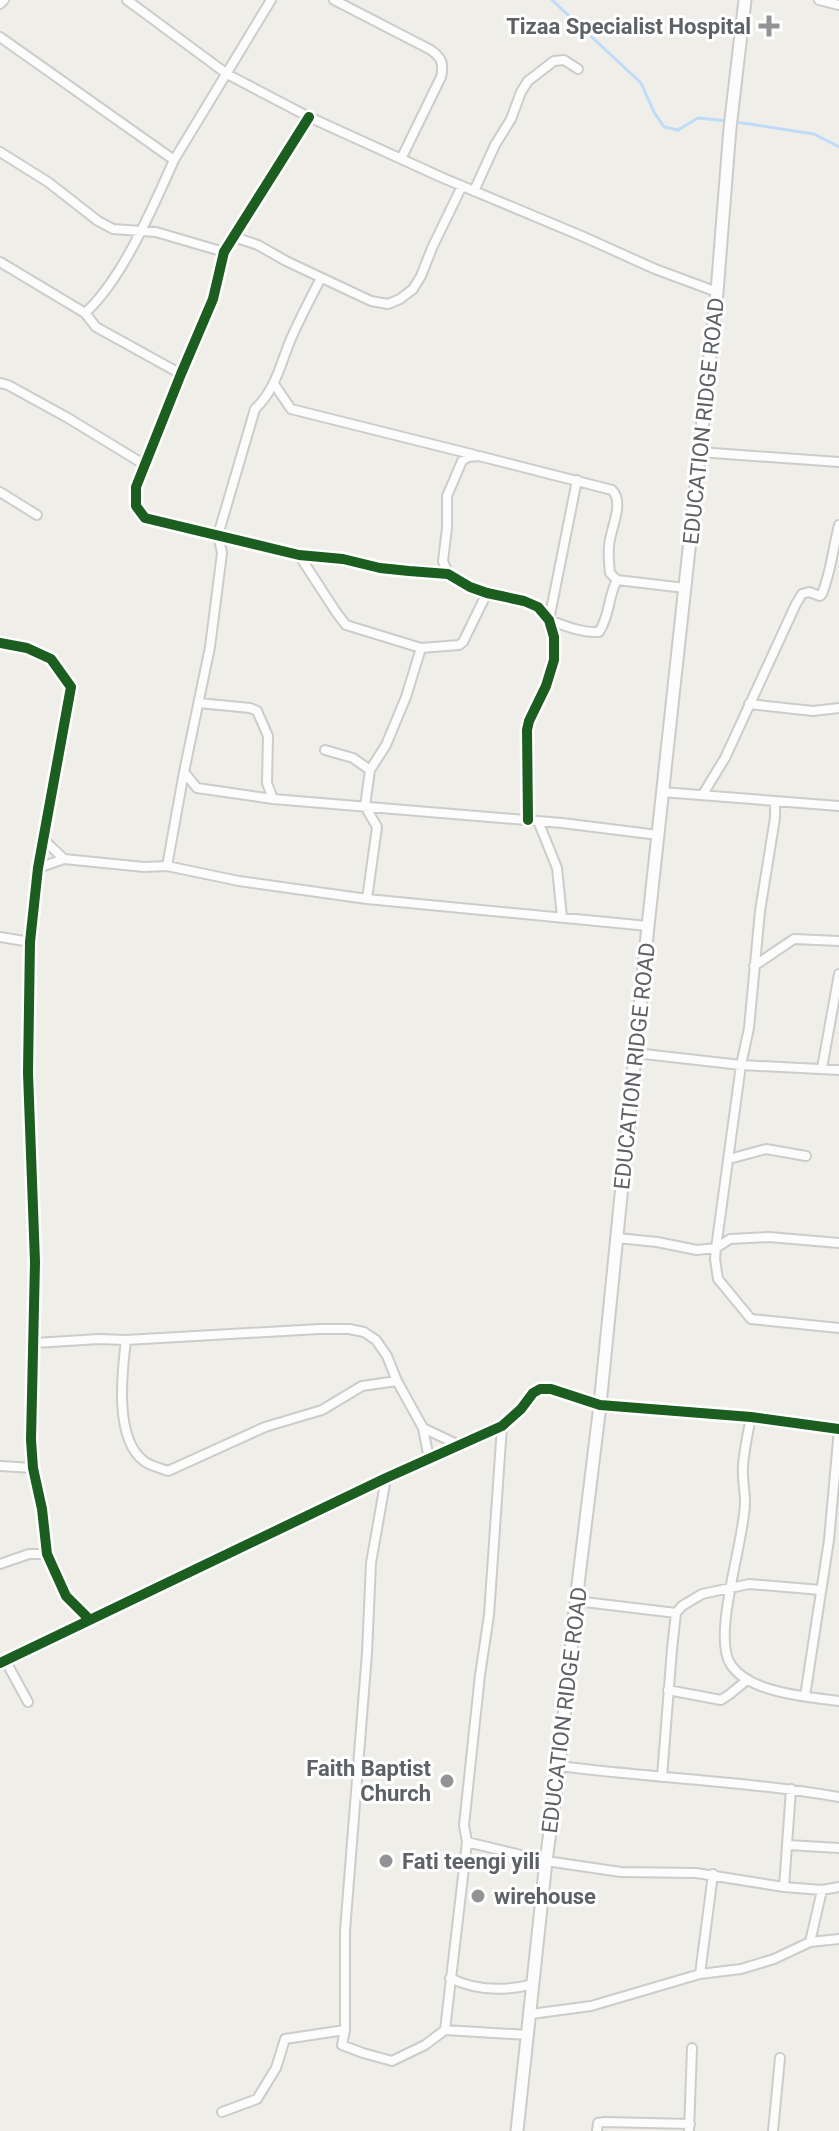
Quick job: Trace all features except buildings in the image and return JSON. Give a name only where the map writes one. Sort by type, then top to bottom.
[{"type":"main road","name":"EDUCATION RIDGE ROAD","points":[[517,2131],[600,1405],[745,0]]},
{"type":"street","points":[[127,0],[227,74],[309,117],[655,269],[717,292]]},
{"type":"street","points":[[85,313],[97,303],[142,230],[174,160],[271,0]]},
{"type":"street","points":[[334,0],[440,57],[443,65],[441,77],[401,159]]},
{"type":"street","points":[[819,0],[833,2]]},
{"type":"street","points":[[0,37],[174,160]]},
{"type":"street","points":[[474,191],[528,81],[554,61],[564,60],[578,69]]},
{"type":"street","points":[[309,117],[224,252],[213,299],[136,487],[136,506],[145,518],[299,555],[343,559],[394,570],[448,574],[470,587],[538,607],[549,620],[554,637],[554,660],[527,730],[528,820]]},
{"type":"street","points":[[0,152],[48,182],[105,225],[119,231],[142,230],[174,237],[224,252]]},
{"type":"street","points":[[234,237],[258,245],[371,301],[388,304],[413,289],[462,186]]},
{"type":"street","points":[[0,262],[85,313],[96,327],[181,374]]},
{"type":"street","points":[[167,866],[210,647],[222,553],[218,535],[255,409],[267,398],[321,278]]},
{"type":"street","points":[[0,383],[68,418],[145,465]]},
{"type":"street","points":[[274,384],[291,409],[601,486],[616,493],[617,512],[609,544],[610,573],[617,580],[685,588]]},
{"type":"street","points":[[699,452],[839,462]]},
{"type":"street","points":[[448,574],[443,561],[447,496],[462,461],[479,456]]},
{"type":"street","points":[[549,620],[577,480]]},
{"type":"street","points":[[0,492],[37,515]]},
{"type":"street","points":[[703,794],[725,758],[796,604],[802,594],[822,594],[839,525]]},
{"type":"street","points":[[299,555],[346,625],[421,648],[459,645],[463,642],[487,593]]},
{"type":"street","points":[[549,620],[576,630],[599,632],[605,623],[611,590],[617,580]]},
{"type":"street","points":[[0,643],[27,648],[51,659],[71,687],[38,868],[30,942],[28,1073],[35,1262],[31,1440],[47,1554],[66,1596],[90,1620]]},
{"type":"street","points":[[367,899],[377,827],[365,806],[370,770],[391,733],[421,648]]},
{"type":"street","points":[[199,703],[257,711],[268,736],[267,783],[273,799]]},
{"type":"street","points":[[749,704],[813,711],[839,708]]},
{"type":"street","points":[[325,750],[353,758],[370,770]]},
{"type":"street","points":[[184,772],[197,788],[273,799],[528,820],[658,835]]},
{"type":"street","points":[[662,792],[839,806]]},
{"type":"street","points":[[775,803],[760,911],[749,1028],[741,1065],[715,1259],[718,1279],[748,1317],[756,1321],[839,1328]]},
{"type":"street","points":[[538,821],[557,868],[562,917]]},
{"type":"street","points":[[43,839],[64,859]]},
{"type":"street","points":[[38,868],[64,859],[144,867],[167,866],[239,881],[367,899],[648,926]]},
{"type":"street","points":[[0,937],[30,942]]},
{"type":"street","points":[[754,966],[794,939],[839,941]]},
{"type":"street","points":[[822,1068],[839,974]]},
{"type":"street","points":[[635,1053],[741,1065],[839,1070]]},
{"type":"street","points":[[729,1159],[766,1149],[806,1156]]},
{"type":"street","points":[[617,1238],[697,1250],[716,1248],[730,1239],[769,1237],[839,1243]]},
{"type":"street","points":[[35,1343],[250,1332],[349,1329],[364,1332],[376,1340],[387,1356],[423,1428],[429,1459]]},
{"type":"street","points":[[126,1340],[121,1388],[124,1426],[134,1449],[144,1461],[168,1471],[265,1427],[322,1410],[362,1386],[397,1381]]},
{"type":"street","points":[[28,1702],[3,1662],[386,1478],[502,1426],[540,1389],[551,1389],[600,1405],[751,1417],[839,1429],[829,1540],[805,1696]]},
{"type":"street","points":[[751,1417],[743,1465],[745,1502],[741,1542],[729,1589],[725,1648],[730,1665],[747,1680],[761,1686],[839,1701]]},
{"type":"street","points":[[445,2030],[467,1842],[464,1825],[489,1615],[502,1426]]},
{"type":"street","points":[[423,1428],[461,1446]]},
{"type":"street","points":[[0,1466],[33,1468]]},
{"type":"street","points":[[386,1478],[371,1563],[345,1931],[345,2030],[342,2045],[392,2061],[425,2045],[445,2030],[528,2035]]},
{"type":"street","points":[[0,1564],[29,1554],[47,1554]]},
{"type":"street","points":[[662,1777],[676,1613],[691,1599],[702,1594],[749,1584],[821,1590]]},
{"type":"street","points":[[576,1601],[676,1613]]},
{"type":"street","points":[[668,1690],[721,1700],[747,1680]]},
{"type":"street","points":[[559,1766],[791,1789],[839,1797]]},
{"type":"street","points":[[784,1887],[791,1789]]},
{"type":"street","points":[[467,1842],[546,1861],[621,1872],[713,1874],[784,1887],[822,1890],[839,1887]]},
{"type":"street","points":[[788,1845],[839,1848]]},
{"type":"street","points":[[700,1974],[713,1874]]},
{"type":"street","points":[[810,1942],[822,1890]]},
{"type":"street","points":[[531,2014],[591,2006],[700,1974],[741,1969],[774,1959],[810,1942],[839,1939]]},
{"type":"street","points":[[450,1978],[469,1986],[492,1988],[512,1989],[534,1984]]},
{"type":"street","points":[[222,2112],[257,2099],[276,2068],[285,2039],[345,2030]]},
{"type":"street","points":[[597,2131],[598,2123],[604,2122],[689,2127],[692,2048]]},
{"type":"street","points":[[773,2131],[780,2058]]},
{"type":"waterway","points":[[552,0],[641,83],[664,127],[678,130],[698,118],[728,121]]},
{"type":"waterway","points":[[736,122],[814,134],[839,147]]},
{"type":"cycle path","points":[[309,117],[224,252],[213,299],[136,487],[136,506],[145,518],[299,555],[343,559],[380,568],[448,574],[470,587],[538,607],[549,620],[554,637],[554,660],[527,730],[528,820]]},
{"type":"cycle path","points":[[0,643],[27,648],[51,659],[71,687],[38,868],[30,942],[28,1073],[35,1262],[31,1440],[47,1554],[66,1596],[90,1620]]},
{"type":"cycle path","points":[[0,1663],[386,1478],[502,1426],[540,1389],[551,1389],[600,1405],[751,1417],[839,1429]]},
{"type":"place","name":"Tizaa Specialist Hospital","points":[[769,26]]},
{"type":"place","name":"Faith Baptist Church","points":[[447,1781]]},
{"type":"place","name":"Fati teengi yili","points":[[386,1861]]},
{"type":"place","name":"wirehouse","points":[[478,1896]]}]
